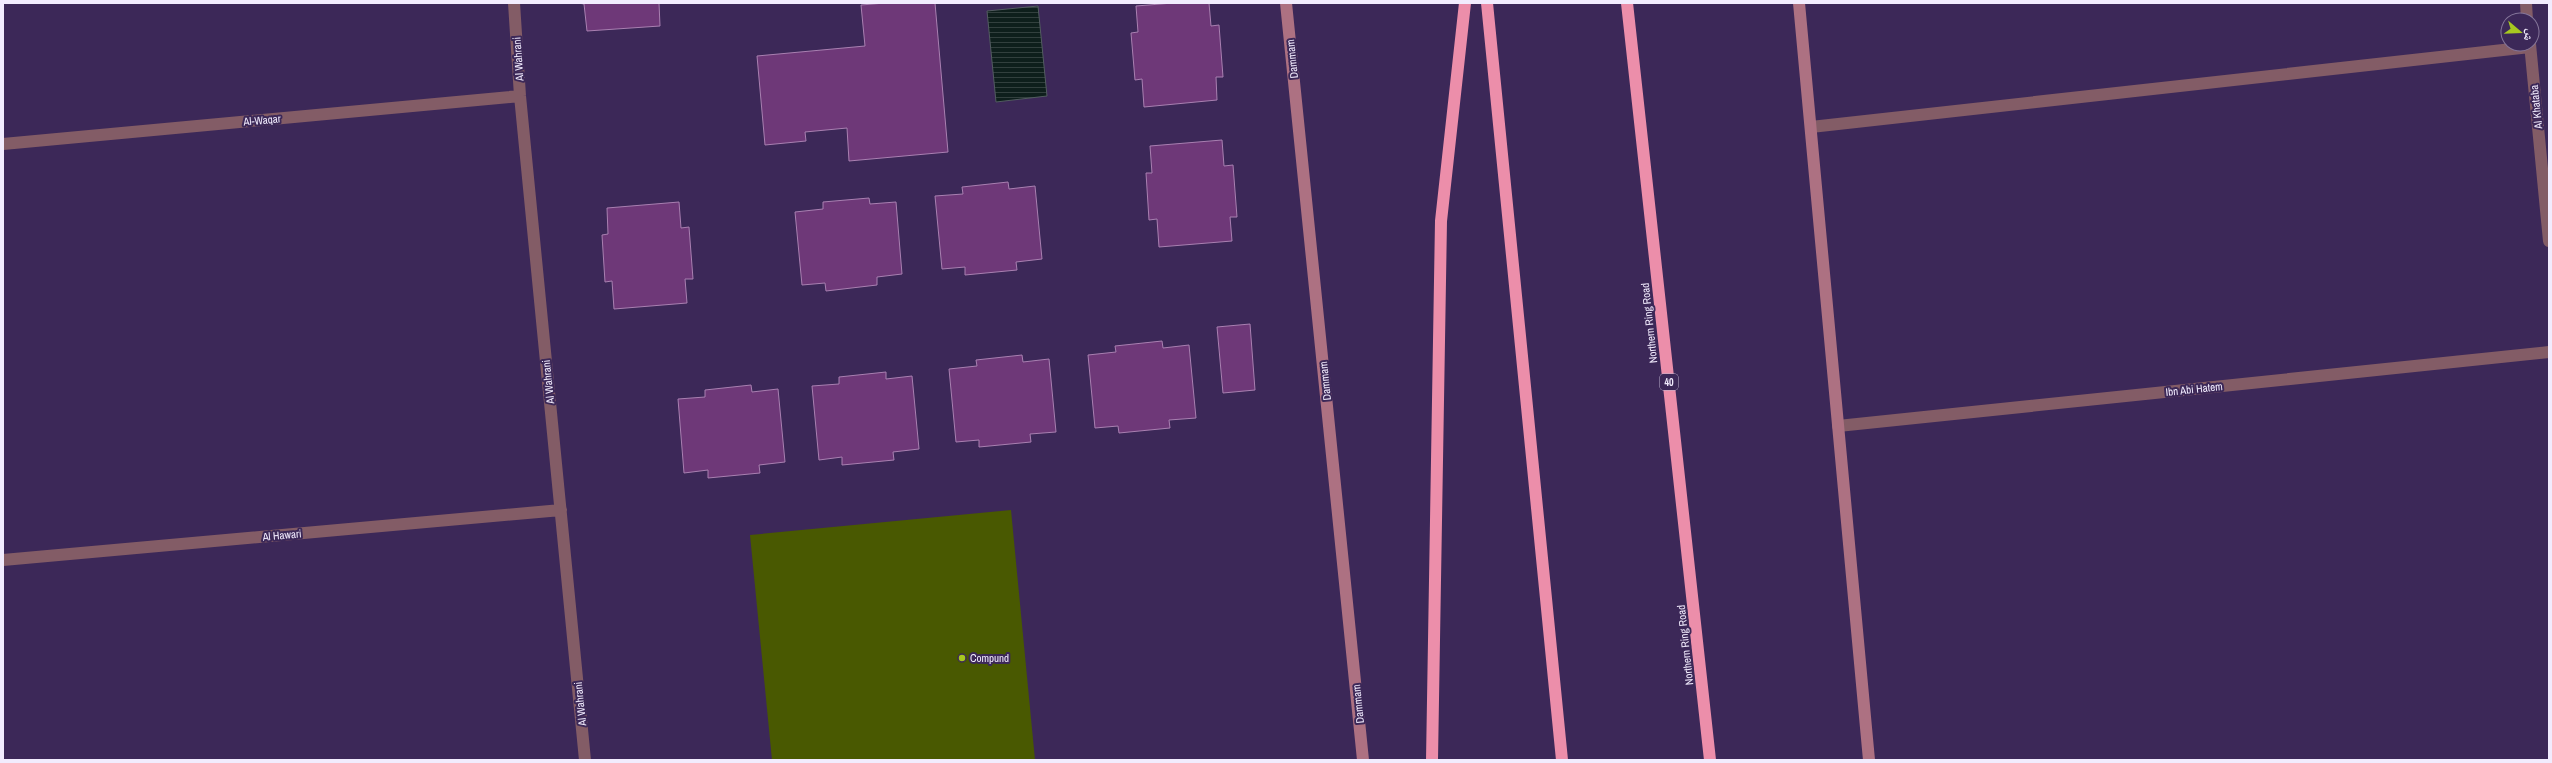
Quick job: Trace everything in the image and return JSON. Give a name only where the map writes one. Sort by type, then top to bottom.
[{"type":"highway","points":[[1432,760],[1441,221],[1465,3]]},
{"type":"highway","points":[[1487,3],[1562,760]]},
{"type":"highway","name":"Northern Ring Road","points":[[1627,3],[1710,760]]},
{"type":"street","name":"Al Wahrani","points":[[514,3],[520,96],[585,760]]},
{"type":"street","name":"Dammam","points":[[1286,3],[1363,760]]},
{"type":"street","points":[[1800,3],[1869,760]]},
{"type":"street","points":[[1811,127],[2500,49]]},
{"type":"street","name":"Al Khataba","points":[[2531,52],[2549,241]]},
{"type":"street","name":"Al-Waqar","points":[[3,144],[520,96]]},
{"type":"street","name":"Ibn Abi Hatem","points":[[1838,426],[2549,352]]},
{"type":"street","name":"Al Hawari","points":[[3,560],[560,510]]},
{"type":"green space","points":[[1011,510],[1035,760],[772,760],[750,535]]},
{"type":"shaded area","points":[[1038,6],[1047,96],[996,102],[987,11]]},
{"type":"building","points":[[578,3],[659,3],[660,26],[587,31],[584,4]]},
{"type":"building","points":[[885,3],[935,3],[948,152],[849,161],[847,128],[805,132],[806,141],[765,145],[757,56],[865,46],[861,5]]},
{"type":"building","points":[[1173,3],[1209,3],[1211,26],[1219,25],[1223,77],[1216,77],[1217,100],[1144,107],[1142,79],[1135,80],[1131,33],[1138,32],[1136,6]]},
{"type":"building","points":[[1222,140],[1224,166],[1233,165],[1237,217],[1230,217],[1232,241],[1159,247],[1157,219],[1149,220],[1146,173],[1152,173],[1150,146]]},
{"type":"building","points":[[1008,182],[1009,189],[1035,186],[1042,259],[1016,262],[1017,270],[965,275],[965,267],[942,269],[935,196],[963,194],[962,187]]},
{"type":"building","points":[[869,198],[870,204],[896,202],[902,274],[877,277],[877,285],[826,291],[825,283],[802,285],[795,212],[823,209],[823,202]]},
{"type":"building","points":[[679,202],[681,228],[689,227],[693,279],[685,279],[687,303],[614,309],[612,281],[605,282],[602,235],[608,234],[607,208]]},
{"type":"building","points":[[1250,324],[1255,390],[1223,393],[1217,327]]},
{"type":"building","points":[[1162,341],[1163,348],[1189,345],[1196,418],[1169,420],[1170,428],[1119,433],[1118,426],[1095,428],[1088,355],[1116,352],[1115,346]]},
{"type":"building","points":[[1022,355],[1023,362],[1049,359],[1056,432],[1030,434],[1031,442],[979,447],[979,440],[956,442],[949,369],[977,366],[976,360]]},
{"type":"building","points":[[886,372],[886,379],[912,376],[919,449],[893,452],[894,460],[842,465],[842,457],[819,460],[812,386],[839,384],[839,377]]},
{"type":"building","points":[[751,385],[752,392],[778,389],[785,462],[759,465],[760,473],[708,478],[708,470],[684,473],[678,399],[705,397],[705,390]]},
{"type":"place","name":"Compund","points":[[962,658]]}]
